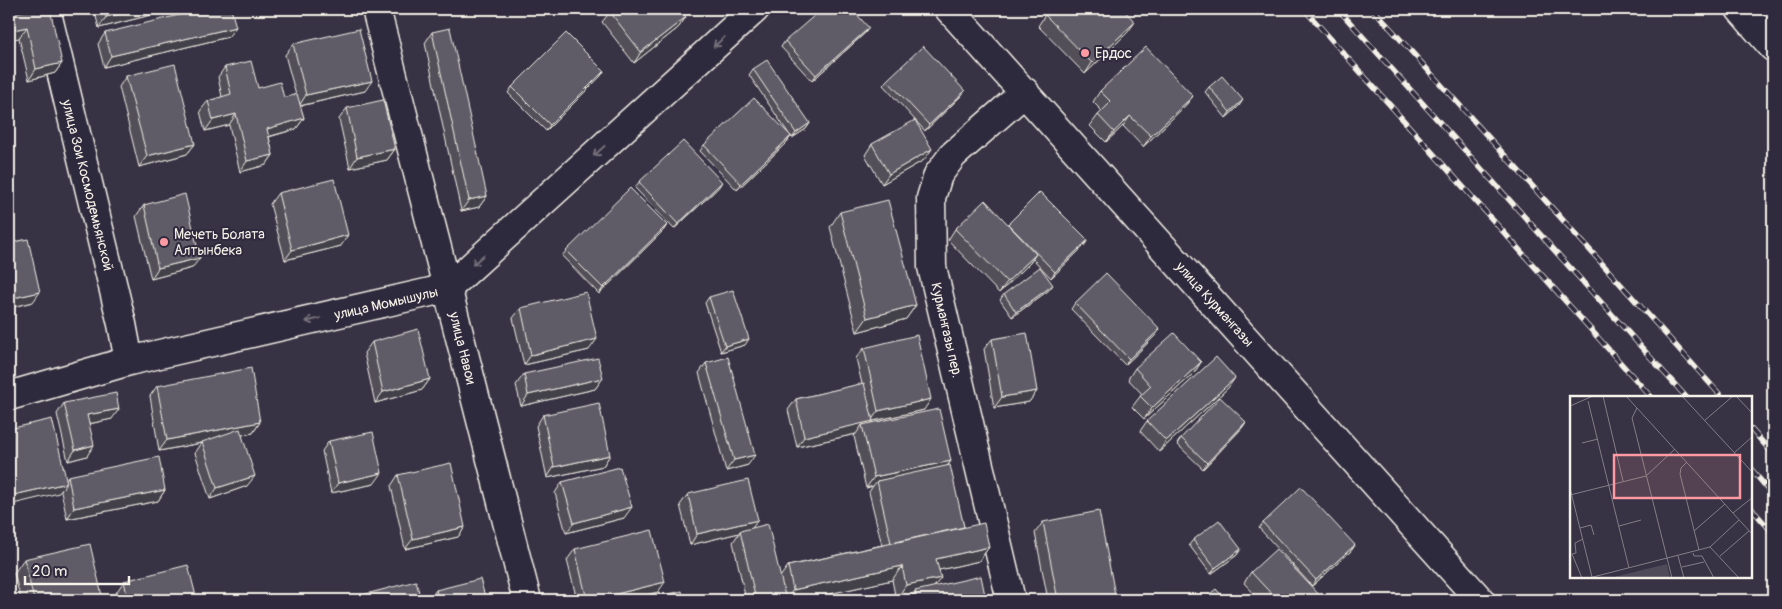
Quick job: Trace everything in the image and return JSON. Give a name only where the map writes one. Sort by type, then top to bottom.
[{"type":"street","name":"улица Зои Космодемьянской","points":[[46,9],[120,314],[129,361]]},
{"type":"street","name":"улица Навои","points":[[376,9],[527,600]]},
{"type":"street","name":"улица Момышулы","points":[[9,396],[129,361],[448,288],[755,9]]},
{"type":"street","name":"улица Курмангазы","points":[[949,9],[1480,600]]},
{"type":"street","points":[[1740,9],[1773,47]]},
{"type":"street","name":"Курмангазы пер.","points":[[1011,600],[932,267],[931,198],[938,175],[953,155],[1025,92]]},
{"type":"building","points":[[32,9],[50,9],[62,63],[36,69],[27,27],[9,31],[9,14]]},
{"type":"building","points":[[104,9],[141,9],[106,17]]},
{"type":"building","points":[[204,9],[231,9],[236,27],[111,56],[105,33]]},
{"type":"building","points":[[614,9],[679,9],[686,17],[641,52],[610,12]]},
{"type":"building","points":[[822,9],[852,9],[869,28],[816,75],[785,41]]},
{"type":"building","name":"Ердос","points":[[1052,9],[1123,9],[1135,22],[1092,63],[1045,15]]},
{"type":"building","points":[[450,28],[487,196],[469,200],[432,32]]},
{"type":"building","points":[[359,29],[372,81],[306,95],[293,44]]},
{"type":"building","points":[[566,33],[604,71],[550,125],[512,87]]},
{"type":"building","points":[[923,46],[965,91],[929,125],[887,80]]},
{"type":"building","points":[[1146,47],[1193,96],[1151,136],[1130,116],[1114,132],[1098,115],[1111,102],[1100,91]]},
{"type":"building","points":[[767,60],[810,123],[796,133],[753,69]]},
{"type":"building","points":[[251,61],[258,88],[280,82],[284,98],[297,94],[304,118],[267,129],[273,155],[247,161],[236,114],[213,120],[208,101],[231,94],[225,67]]},
{"type":"building","points":[[175,64],[195,144],[147,156],[126,76]]},
{"type":"building","points":[[1222,76],[1243,100],[1230,112],[1209,87]]},
{"type":"building","points":[[754,98],[791,136],[741,184],[704,145]]},
{"type":"building","points":[[383,100],[395,149],[357,157],[347,108]]},
{"type":"building","points":[[915,120],[932,149],[889,174],[872,144]]},
{"type":"building","points":[[683,141],[722,182],[678,224],[639,182]]},
{"type":"building","points":[[334,179],[348,235],[292,250],[278,193]]},
{"type":"building","points":[[630,188],[667,225],[603,288],[566,251]]},
{"type":"building","points":[[1040,192],[1088,240],[1055,272],[1008,224]]},
{"type":"building","name":"Мечеть Болата Алтынбека","points":[[185,194],[200,258],[158,268],[144,205]]},
{"type":"building","points":[[888,200],[916,305],[867,318],[840,212]]},
{"type":"building","points":[[985,200],[1036,254],[1007,282],[955,229]]},
{"type":"building","points":[[28,239],[40,292],[9,299],[9,243]]},
{"type":"building","points":[[1040,267],[1053,285],[1016,312],[1004,294]]},
{"type":"building","points":[[1106,273],[1160,329],[1129,359],[1075,303]]},
{"type":"building","points":[[733,290],[749,339],[725,346],[709,297]]},
{"type":"building","points":[[586,292],[597,339],[531,355],[521,308]]},
{"type":"building","points":[[418,329],[430,379],[383,392],[372,342]]},
{"type":"building","points":[[1027,333],[1037,391],[1002,397],[992,339]]},
{"type":"building","points":[[1174,333],[1201,362],[1152,408],[1140,396],[1151,386],[1135,368]]},
{"type":"building","points":[[917,335],[931,399],[878,411],[864,348]]},
{"type":"building","points":[[728,357],[755,455],[734,460],[706,363]]},
{"type":"building","points":[[1216,357],[1235,378],[1166,441],[1147,421]]},
{"type":"building","points":[[598,358],[603,378],[528,395],[524,374]]},
{"type":"building","points":[[251,368],[260,422],[167,440],[157,386]]},
{"type":"building","points":[[864,383],[873,421],[804,437],[796,399]]},
{"type":"building","points":[[116,393],[119,409],[87,415],[94,445],[75,450],[64,403]]},
{"type":"building","points":[[1220,397],[1246,422],[1207,463],[1181,438]]},
{"type":"building","points":[[599,403],[610,455],[554,467],[543,415]]},
{"type":"building","points":[[939,409],[951,461],[874,477],[862,425]]},
{"type":"building","points":[[52,419],[67,483],[9,496],[9,429]]},
{"type":"building","points":[[240,429],[255,476],[217,488],[202,442]]},
{"type":"building","points":[[373,432],[382,473],[338,483],[329,441]]},
{"type":"building","points":[[159,457],[165,490],[74,508],[68,476]]},
{"type":"building","points":[[451,463],[465,527],[413,539],[398,475]]},
{"type":"building","points":[[950,465],[964,527],[891,543],[877,481]]},
{"type":"building","points":[[620,467],[632,507],[574,523],[562,482]]},
{"type":"building","points":[[748,480],[758,520],[697,534],[688,494]]},
{"type":"building","points":[[1301,487],[1355,545],[1316,580],[1263,523]]},
{"type":"building","points":[[1099,511],[1116,600],[1058,600],[1043,522]]},
{"type":"building","points":[[1219,520],[1241,549],[1215,568],[1193,540]]},
{"type":"building","points":[[984,523],[989,547],[936,559],[941,578],[906,585],[902,566],[793,590],[788,566]]},
{"type":"building","points":[[768,524],[786,600],[756,600],[740,531]]},
{"type":"building","points":[[652,530],[665,582],[587,600],[575,549]]},
{"type":"building","points":[[90,544],[103,600],[34,600],[24,559]]},
{"type":"building","points":[[1276,549],[1324,600],[1277,600],[1251,572]]},
{"type":"building","points":[[188,565],[197,600],[168,600],[166,595],[142,600],[128,600],[124,581]]},
{"type":"building","points":[[981,576],[986,600],[917,600],[915,591]]},
{"type":"building","points":[[480,579],[486,600],[438,600],[436,590]]},
{"type":"building","points":[[416,581],[421,600],[343,600]]},
{"type":"building","points":[[1216,589],[1226,600],[1202,600]]},
{"type":"building","points":[[682,591],[684,600],[644,600]]},
{"type":"railway","points":[[1304,9],[1650,396]]},
{"type":"railway","points":[[1338,9],[1685,396]]},
{"type":"railway","points":[[1373,9],[1721,396]]},
{"type":"railway","points":[[1752,430],[1773,454]]},
{"type":"railway","points":[[1752,470],[1773,495]]},
{"type":"railway","points":[[1752,509],[1773,533]]},
{"type":"place","name":"Ердос","points":[[1085,53]]},
{"type":"place","name":"Мечеть Болата Алтынбека","points":[[164,242]]}]
